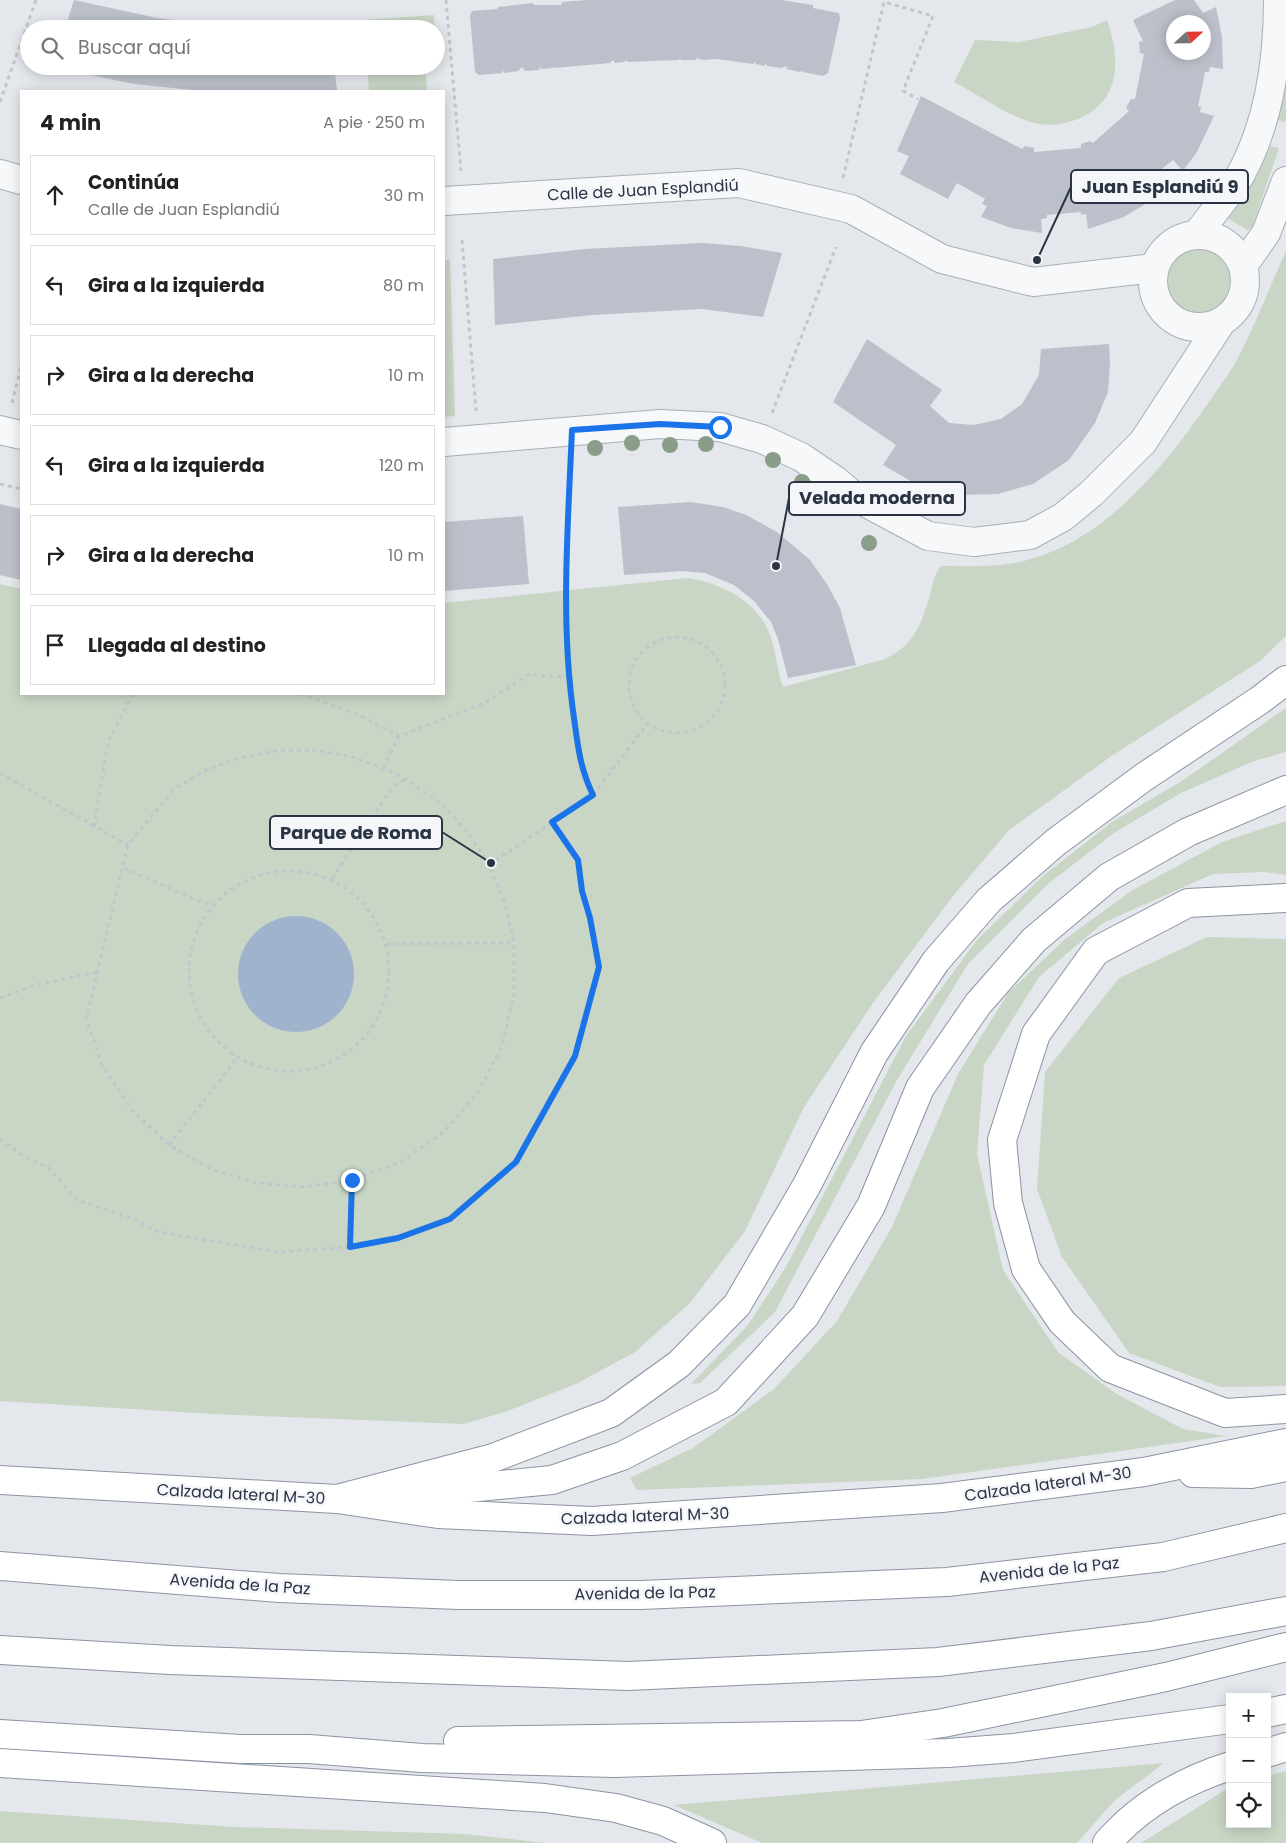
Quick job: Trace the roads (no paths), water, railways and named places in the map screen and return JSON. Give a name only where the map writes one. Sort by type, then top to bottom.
[{"type":"highway","points":[[337,1499],[492,1458],[611,1413],[679,1364],[737,1306],[807,1185],[874,1052],[936,961],[983,907],[1056,842],[1144,777],[1260,700],[1286,680]]},
{"type":"highway","points":[[337,1499],[552,1480],[622,1456],[726,1402],[805,1316],[871,1206],[920,1088],[978,1004],[1034,940],[1109,877],[1188,832],[1286,790]]},
{"type":"highway","points":[[1286,898],[1188,903],[1096,951],[1036,1034],[1002,1140],[1008,1203],[1026,1269],[1062,1322],[1110,1368],[1225,1413],[1286,1409]]},
{"type":"highway","name":"Calzada lateral M-30","points":[[0,1480],[337,1499],[438,1514],[592,1521],[942,1498],[1144,1472],[1286,1443]]},
{"type":"highway","points":[[1144,1472],[1251,1474],[1286,1467]]},
{"type":"highway","name":"Avenida de la Paz","points":[[0,1566],[279,1588],[459,1595],[641,1595],[947,1582],[1163,1557],[1286,1528]]},
{"type":"highway","points":[[0,1650],[170,1660],[628,1676],[938,1662],[1151,1636],[1286,1611]]},
{"type":"highway","points":[[309,1749],[374,1743],[861,1735],[943,1724],[1166,1677],[1286,1648]]},
{"type":"highway","points":[[1271,1712],[1286,1709]]},
{"type":"highway","points":[[0,1734],[240,1749],[309,1749],[422,1758],[614,1763],[948,1753],[1034,1745],[1226,1720]]},
{"type":"highway","points":[[1271,1752],[1286,1747]]},
{"type":"highway","points":[[0,1763],[545,1798],[616,1808],[663,1822],[712,1843]]},
{"type":"highway","points":[[1107,1843],[1122,1825],[1158,1799],[1205,1774],[1226,1767]]},
{"type":"street","points":[[1196,234],[1242,172],[1259,132],[1270,98],[1278,0]]},
{"type":"street","points":[[0,174],[20,180]]},
{"type":"street","points":[[1243,266],[1266,233],[1286,181]]},
{"type":"street","name":"Calle de Juan Esplandiú","points":[[445,201],[739,183],[851,209],[942,259],[1033,282],[1154,268]]},
{"type":"street","points":[[1196,234],[1220,240],[1230,246],[1243,266],[1244,291],[1232,314],[1208,327],[1192,327],[1177,322],[1164,313],[1154,291],[1154,268],[1163,251],[1178,239],[1196,234]]},
{"type":"street","points":[[445,442],[660,424],[720,427],[762,439],[801,457],[835,480],[855,497],[928,536],[974,542],[1030,535],[1063,517],[1092,493],[1143,442],[1222,321]]},
{"type":"water","points":[[296,916],[318,920],[328,925],[337,933],[345,942],[350,952],[354,974],[350,996],[345,1006],[337,1015],[328,1023],[318,1028],[296,1032],[274,1028],[264,1023],[255,1015],[247,1006],[242,996],[238,974],[242,952],[247,942],[255,933],[264,925],[274,920]]},
{"type":"place","name":"Juan Esplandiú 9","points":[[1037,260]]},
{"type":"place","name":"Velada moderna","points":[[776,566]]},
{"type":"place","name":"Parque de Roma","points":[[491,863]]}]
